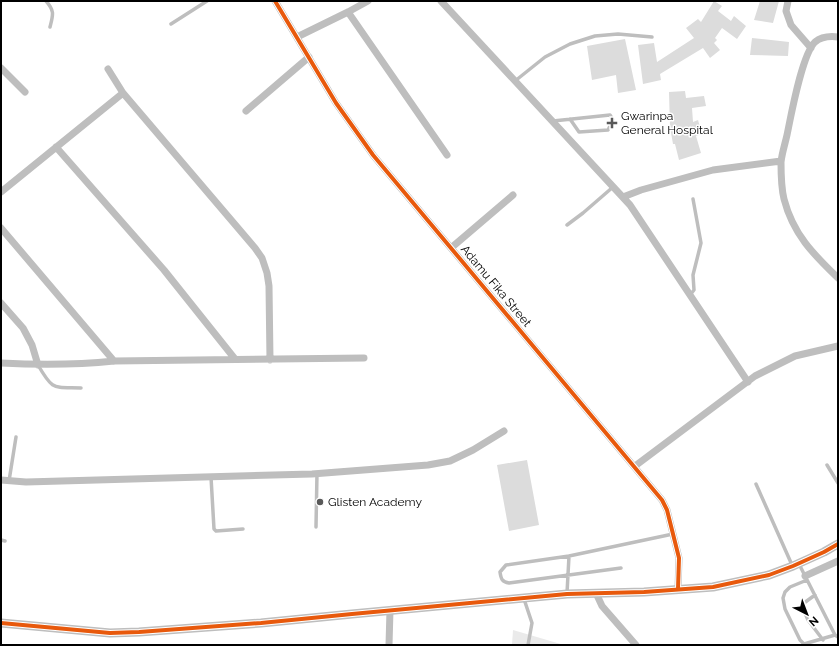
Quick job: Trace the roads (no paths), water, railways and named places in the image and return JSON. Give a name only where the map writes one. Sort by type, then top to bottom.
[{"type":"street","name":"Adamu Fika Street","points":[[275,1],[336,103],[364,143],[662,500],[667,510],[679,558],[678,589]]},
{"type":"street","points":[[297,37],[368,1]]},
{"type":"street","points":[[441,1],[630,205],[748,382]]},
{"type":"street","points":[[788,1],[786,11],[791,25],[811,48]]},
{"type":"street","points":[[348,12],[447,155]]},
{"type":"street","points":[[838,37],[830,36],[816,41],[811,48],[802,72],[793,104],[781,161],[784,199],[794,226],[804,243],[813,254],[838,278]]},
{"type":"street","points":[[246,111],[308,57]]},
{"type":"street","points":[[1,68],[25,92]]},
{"type":"street","points":[[108,69],[123,93],[262,258],[267,273],[269,286],[270,360]]},
{"type":"street","points":[[1,192],[123,93]]},
{"type":"street","points":[[56,147],[164,270],[235,359]]},
{"type":"street","points":[[623,197],[641,190],[713,170],[781,161]]},
{"type":"street","points":[[451,248],[513,195]]},
{"type":"street","points":[[1,228],[114,361]]},
{"type":"street","points":[[1,303],[23,328],[32,345],[38,365]]},
{"type":"street","points":[[635,466],[756,376],[795,356],[838,346]]},
{"type":"street","points":[[1,363],[38,365],[85,364],[114,361],[364,358]]},
{"type":"street","points":[[5,481],[26,482],[317,473],[428,465],[450,461],[473,450],[504,431]]},
{"type":"street","points":[[1,623],[110,633],[192,629],[567,594],[713,587],[769,575],[796,565],[838,544]]},
{"type":"street","points":[[806,578],[838,561]]},
{"type":"street","points":[[596,593],[602,606],[636,645]]},
{"type":"street","points":[[389,645],[390,610]]},
{"type":"lane","points":[[46,1],[52,7],[53,12],[50,27]]},
{"type":"lane","points":[[171,24],[207,1]]},
{"type":"lane","points":[[515,81],[545,57],[570,44],[595,36],[618,34],[652,37]]},
{"type":"lane","points":[[552,121],[570,119],[610,115],[613,120],[608,130],[582,133],[577,130],[570,119]]},
{"type":"lane","points":[[566,225],[583,213],[613,187]]},
{"type":"lane","points":[[690,295],[694,290],[694,270],[701,244],[693,200]]},
{"type":"lane","points":[[38,365],[46,379],[56,387],[81,388]]},
{"type":"lane","points":[[5,481],[16,437]]},
{"type":"lane","points":[[827,465],[838,483]]},
{"type":"lane","points":[[316,528],[317,473]]},
{"type":"lane","points":[[211,477],[214,529],[216,531],[243,529]]},
{"type":"lane","points":[[756,484],[796,565],[806,578],[837,636],[804,644],[800,640],[785,609],[783,598],[785,592],[790,587],[806,578]]},
{"type":"lane","points":[[621,568],[509,583],[504,582],[501,579],[500,572],[506,565],[569,556],[673,534]]},
{"type":"lane","points":[[567,594],[569,556]]},
{"type":"lane","points":[[814,595],[802,606],[808,620],[822,640]]},
{"type":"lane","points":[[524,598],[532,623],[528,645]]},
{"type":"place","name":"Gwarinpa General Hospital","points":[[612,123]]},
{"type":"place","name":"Glisten Academy","points":[[320,502]]}]
